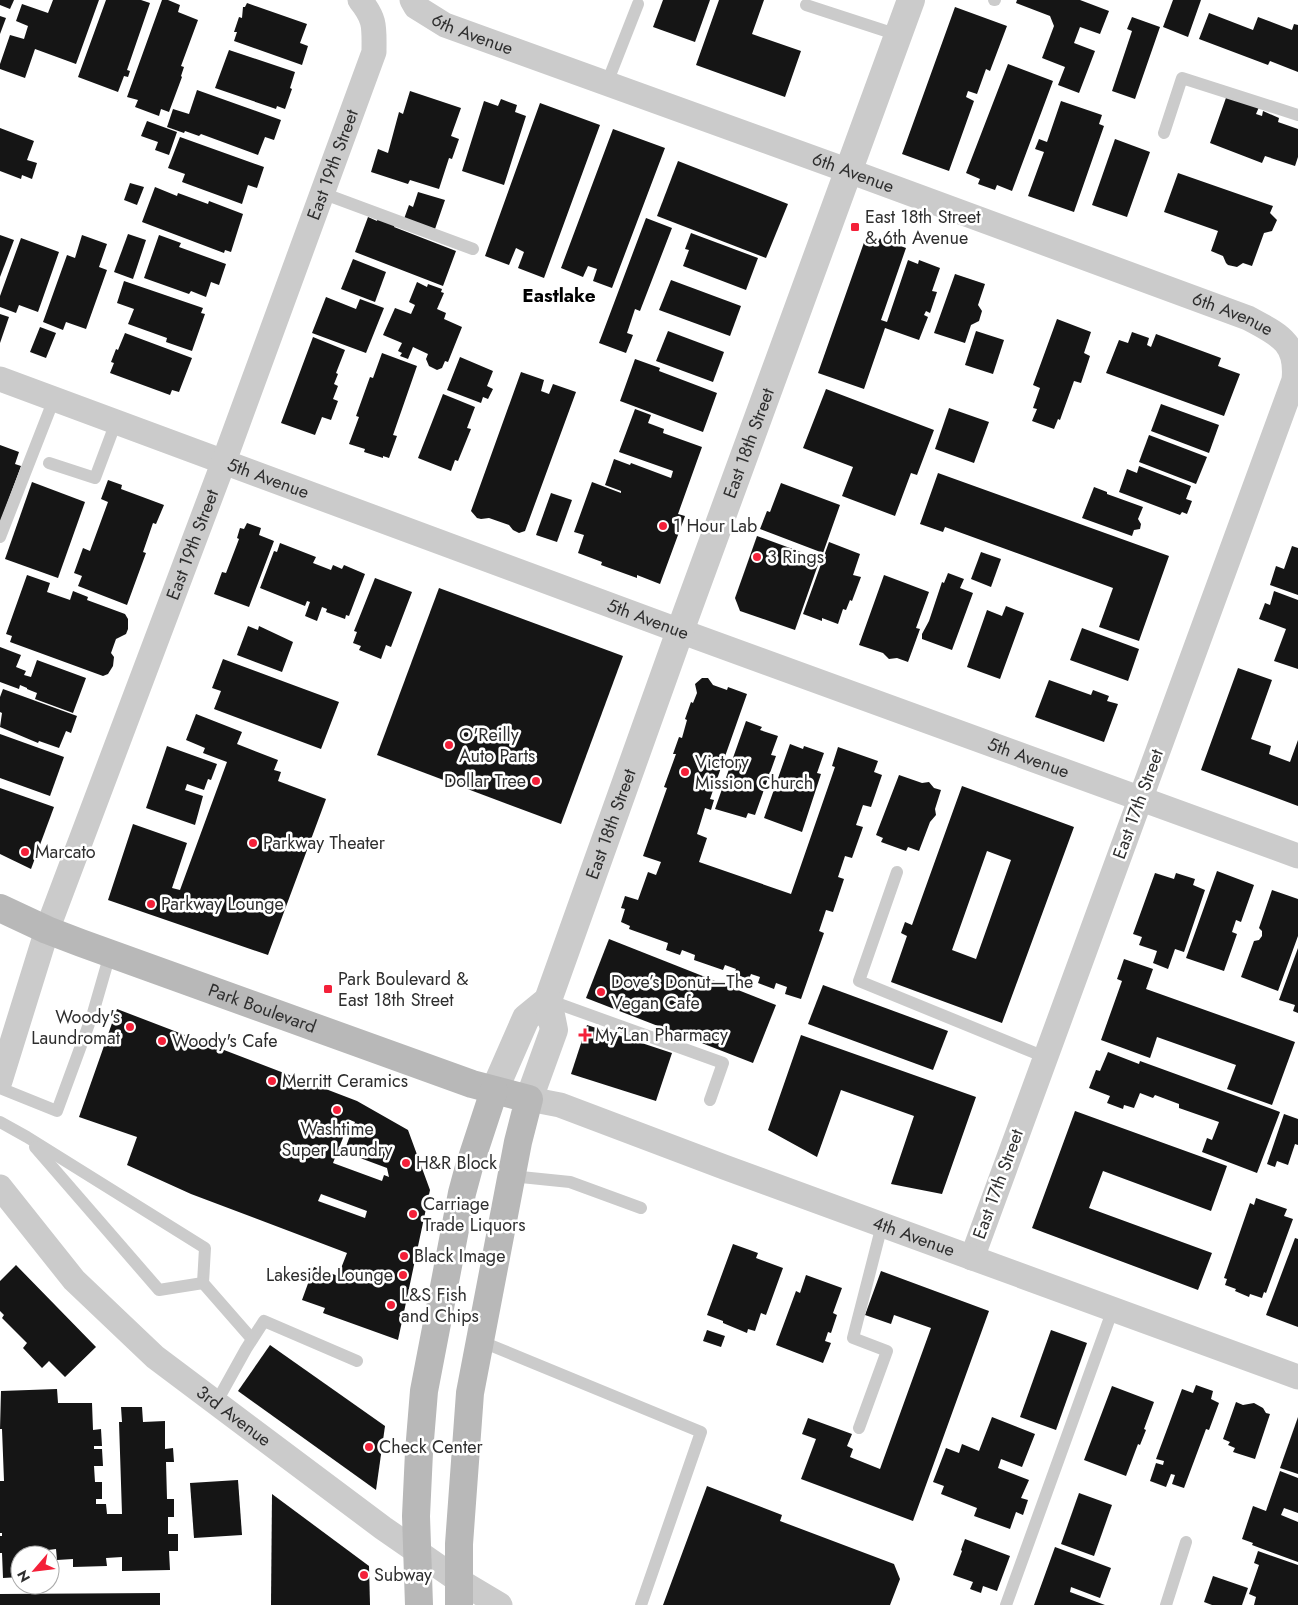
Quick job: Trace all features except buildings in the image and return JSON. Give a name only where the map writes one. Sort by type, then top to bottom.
[{"type":"main road","name":"Park Boulevard","points":[[0,908],[47,930],[110,954],[455,1078],[494,1091],[529,1099]]},
{"type":"main road","points":[[419,1605],[416,1498],[424,1391],[462,1193],[494,1091]]},
{"type":"main road","points":[[459,1592],[459,1544],[470,1393],[519,1135],[529,1099]]},
{"type":"street","name":"6th Avenue","points":[[412,0],[416,7],[445,24],[1248,318],[1274,332],[1292,350]]},
{"type":"street","name":"East 18th Street","points":[[548,1000],[680,631],[911,0]]},
{"type":"street","name":"East 19th Street","points":[[0,1081],[47,930],[224,461],[374,52],[374,32],[365,7]]},
{"type":"street","name":"East 17th Street","points":[[972,1258],[1294,380],[1296,365],[1292,350]]},
{"type":"street","name":"5th Avenue","points":[[0,379],[680,631],[1298,856]]},
{"type":"street","points":[[494,1091],[526,1018],[548,1000],[554,1030],[529,1099]]},
{"type":"street","name":"4th Avenue","points":[[529,1099],[560,1105],[1298,1377]]},
{"type":"street","name":"3rd Avenue","points":[[0,1188],[74,1280],[155,1357],[383,1528],[417,1551],[459,1592],[500,1605]]},
{"type":"lane","points":[[607,83],[638,4]]},
{"type":"lane","points":[[806,5],[898,35]]},
{"type":"lane","points":[[1164,133],[1182,78],[1298,115]]},
{"type":"lane","points":[[322,193],[474,249]]},
{"type":"lane","points":[[0,537],[54,399]]},
{"type":"lane","points":[[49,463],[95,478],[116,422]]},
{"type":"lane","points":[[897,872],[859,981],[1045,1057]]},
{"type":"lane","points":[[0,1088],[57,1111],[93,1013],[110,954]]},
{"type":"lane","points":[[548,1000],[723,1063],[710,1100]]},
{"type":"lane","points":[[0,1122],[205,1248],[203,1283],[252,1339]]},
{"type":"lane","points":[[27,1138],[159,1290],[203,1283]]},
{"type":"lane","points":[[511,1176],[570,1182],[641,1208]]},
{"type":"lane","points":[[858,1428],[887,1351],[853,1338],[882,1225]]},
{"type":"lane","points":[[1006,1605],[1113,1309]]},
{"type":"lane","points":[[216,1402],[264,1321],[357,1361]]},
{"type":"lane","points":[[480,1341],[701,1432],[641,1605]]},
{"type":"lane","points":[[1166,1605],[1186,1542]]},
{"type":"place","name":"East 18th Street & 6th Avenue","points":[[855,227]]},
{"type":"place","name":"1 Hour Lab","points":[[663,526]]},
{"type":"place","name":"3 Rings","points":[[757,557]]},
{"type":"place","name":"O'Reilly Auto Parts","points":[[449,745]]},
{"type":"place","name":"Victory Mission Church","points":[[685,772]]},
{"type":"place","name":"Dollar Tree","points":[[536,781]]},
{"type":"place","name":"Parkway Theater","points":[[253,843]]},
{"type":"place","name":"Marcato","points":[[25,852]]},
{"type":"place","name":"Parkway Lounge","points":[[151,904]]},
{"type":"place","name":"Park Boulevard & East 18th Street","points":[[328,989]]},
{"type":"place","name":"Dove’s Donut—The Vegan Cafe","points":[[601,992]]},
{"type":"place","name":"Woody's Laundromat","points":[[130,1027]]},
{"type":"place","name":"Mỹ Lan Pharmacy","points":[[585,1035]]},
{"type":"place","name":"Woody's Cafe","points":[[162,1041]]},
{"type":"place","name":"Merritt Ceramics","points":[[272,1081]]},
{"type":"place","name":"Washtime Super Laundry","points":[[337,1110]]},
{"type":"place","name":"H&R Block","points":[[406,1163]]},
{"type":"place","name":"Carriage Trade Liquors","points":[[413,1214]]},
{"type":"place","name":"Black Image","points":[[404,1256]]},
{"type":"place","name":"Lakeside Lounge","points":[[403,1275]]},
{"type":"place","name":"L&S Fish and Chips","points":[[391,1305]]},
{"type":"place","name":"Check Center","points":[[369,1447]]},
{"type":"place","name":"Subway","points":[[364,1575]]},
{"type":"district","name":"Eastlake","points":[[559,295]]}]
